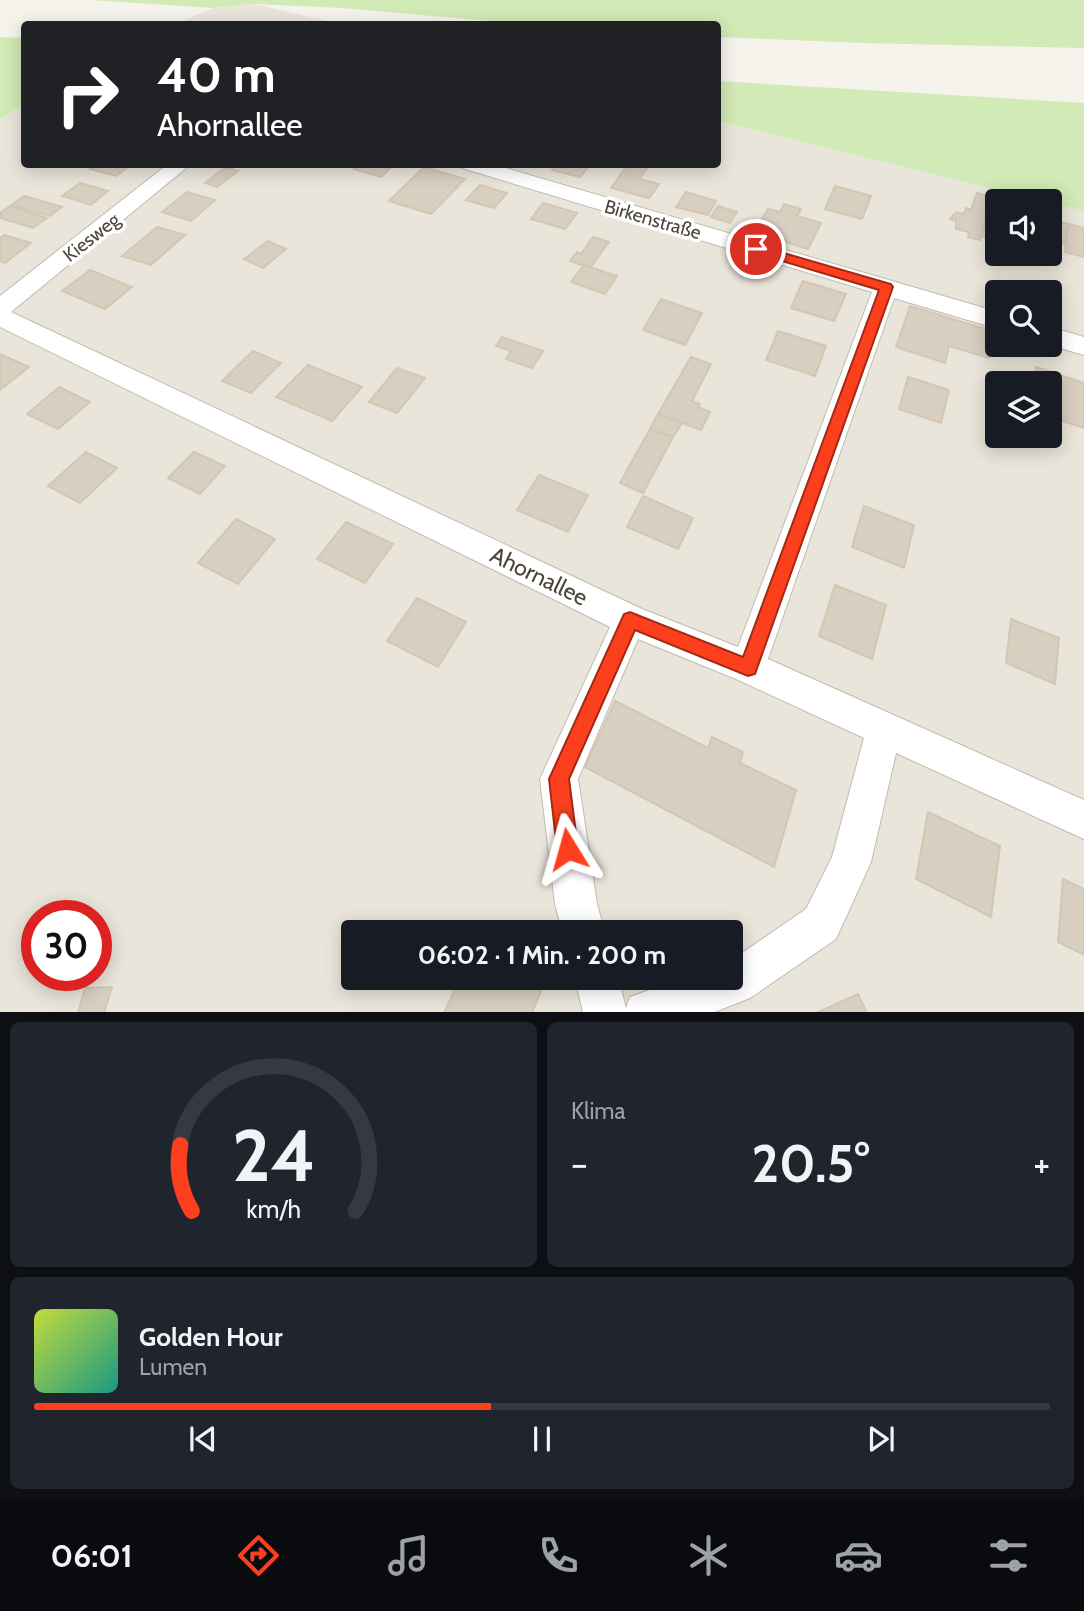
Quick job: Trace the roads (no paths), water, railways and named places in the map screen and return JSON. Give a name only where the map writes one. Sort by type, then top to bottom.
[{"type":"street","name":"Kiesweg","points":[[0,309],[176,168]]},
{"type":"street","name":"Birkenstraße","points":[[483,168],[985,317]]},
{"type":"street","points":[[748,667],[886,287]]},
{"type":"street","name":"Ahornallee","points":[[0,317],[630,620],[748,667],[1084,820]]},
{"type":"street","points":[[1062,340],[1084,346]]},
{"type":"street","points":[[580,920],[559,779],[630,620]]},
{"type":"street","points":[[649,1012],[735,983],[821,924],[851,862],[884,729]]},
{"type":"street","points":[[599,990],[605,1012]]}]
